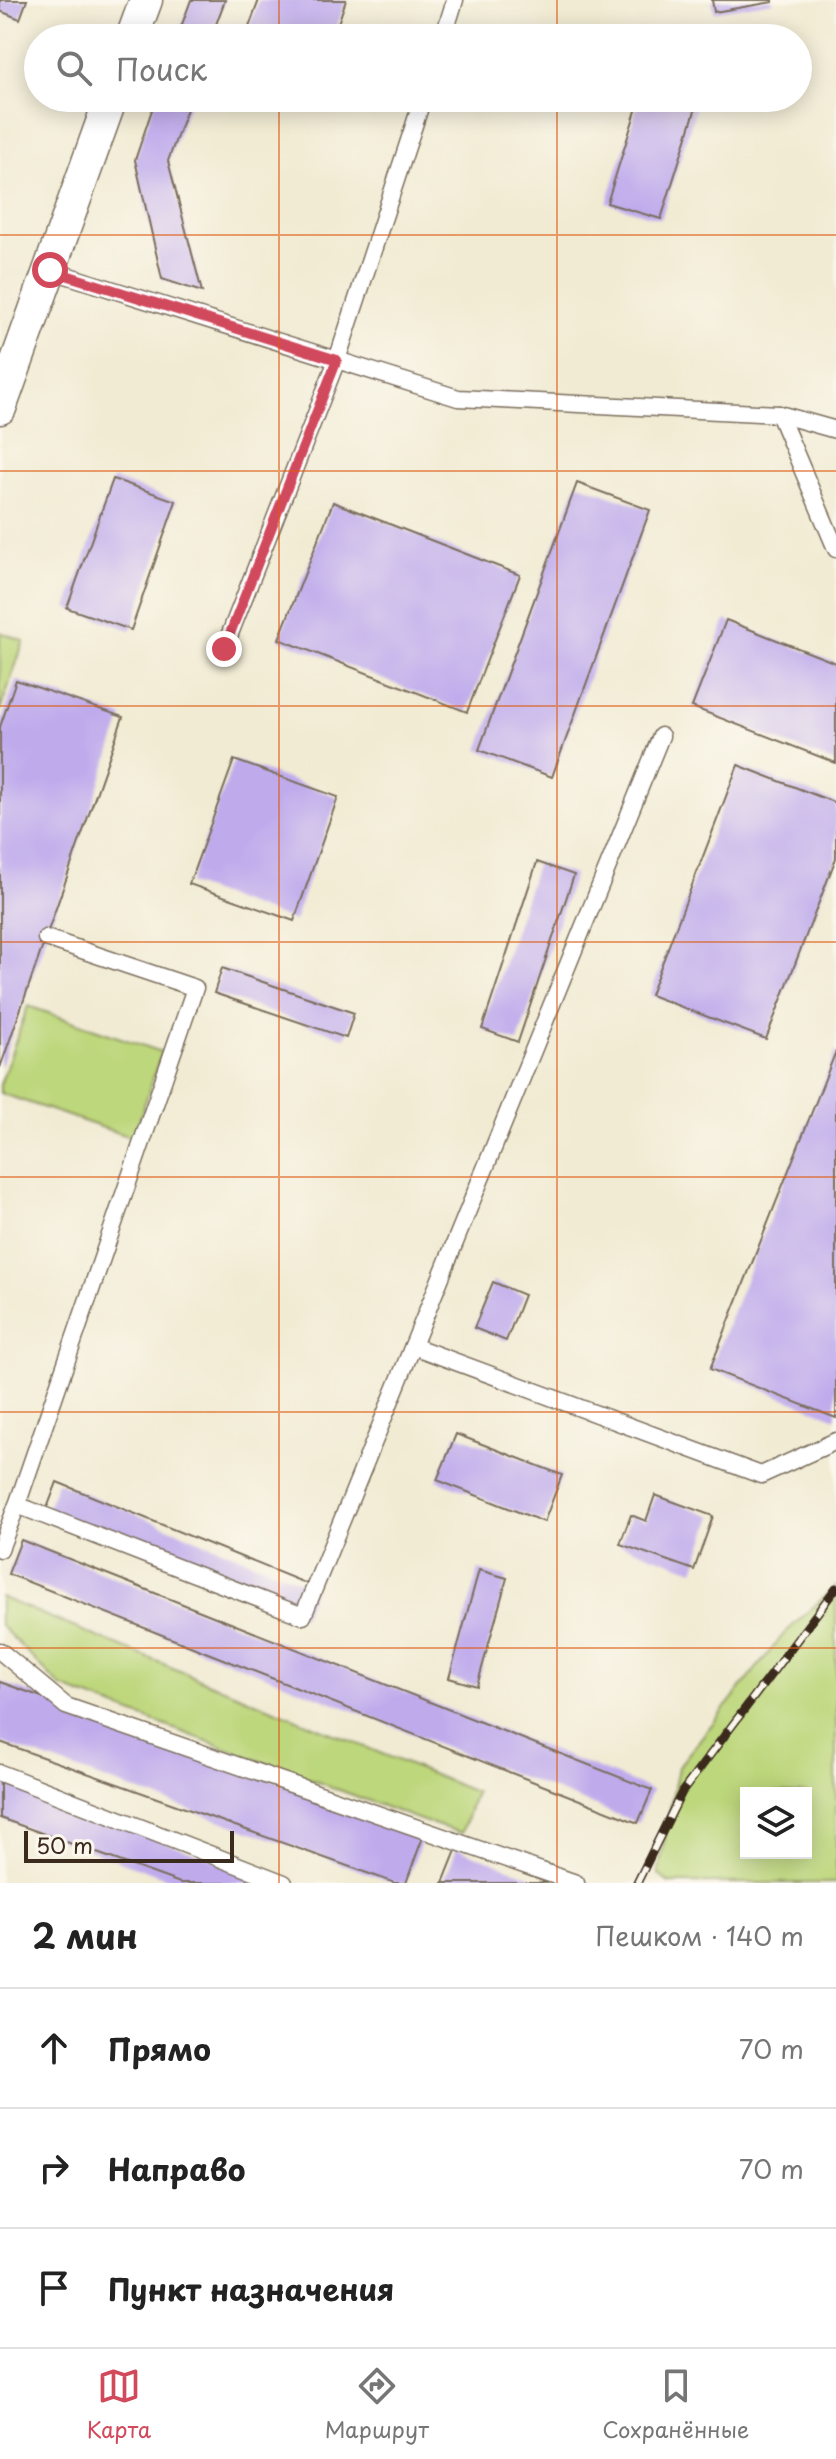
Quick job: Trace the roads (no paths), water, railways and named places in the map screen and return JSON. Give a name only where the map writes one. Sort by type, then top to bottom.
[{"type":"street","points":[[137,24],[146,0]]},
{"type":"street","points":[[0,408],[106,112]]},
{"type":"lane","points":[[447,24],[455,0]]},
{"type":"lane","points":[[224,649],[337,360],[418,112]]},
{"type":"lane","points":[[50,270],[458,398],[779,414],[836,430]]},
{"type":"lane","points":[[779,414],[836,549]]},
{"type":"lane","points":[[17,1505],[303,1616],[661,736]]},
{"type":"lane","points":[[0,1549],[195,988],[46,938]]},
{"type":"lane","points":[[413,1346],[761,1475],[836,1441]]},
{"type":"lane","points":[[0,1651],[66,1706],[576,1883]]},
{"type":"lane","points":[[0,1773],[284,1883]]},
{"type":"railway","points":[[637,1883],[682,1792],[836,1588]]}]
